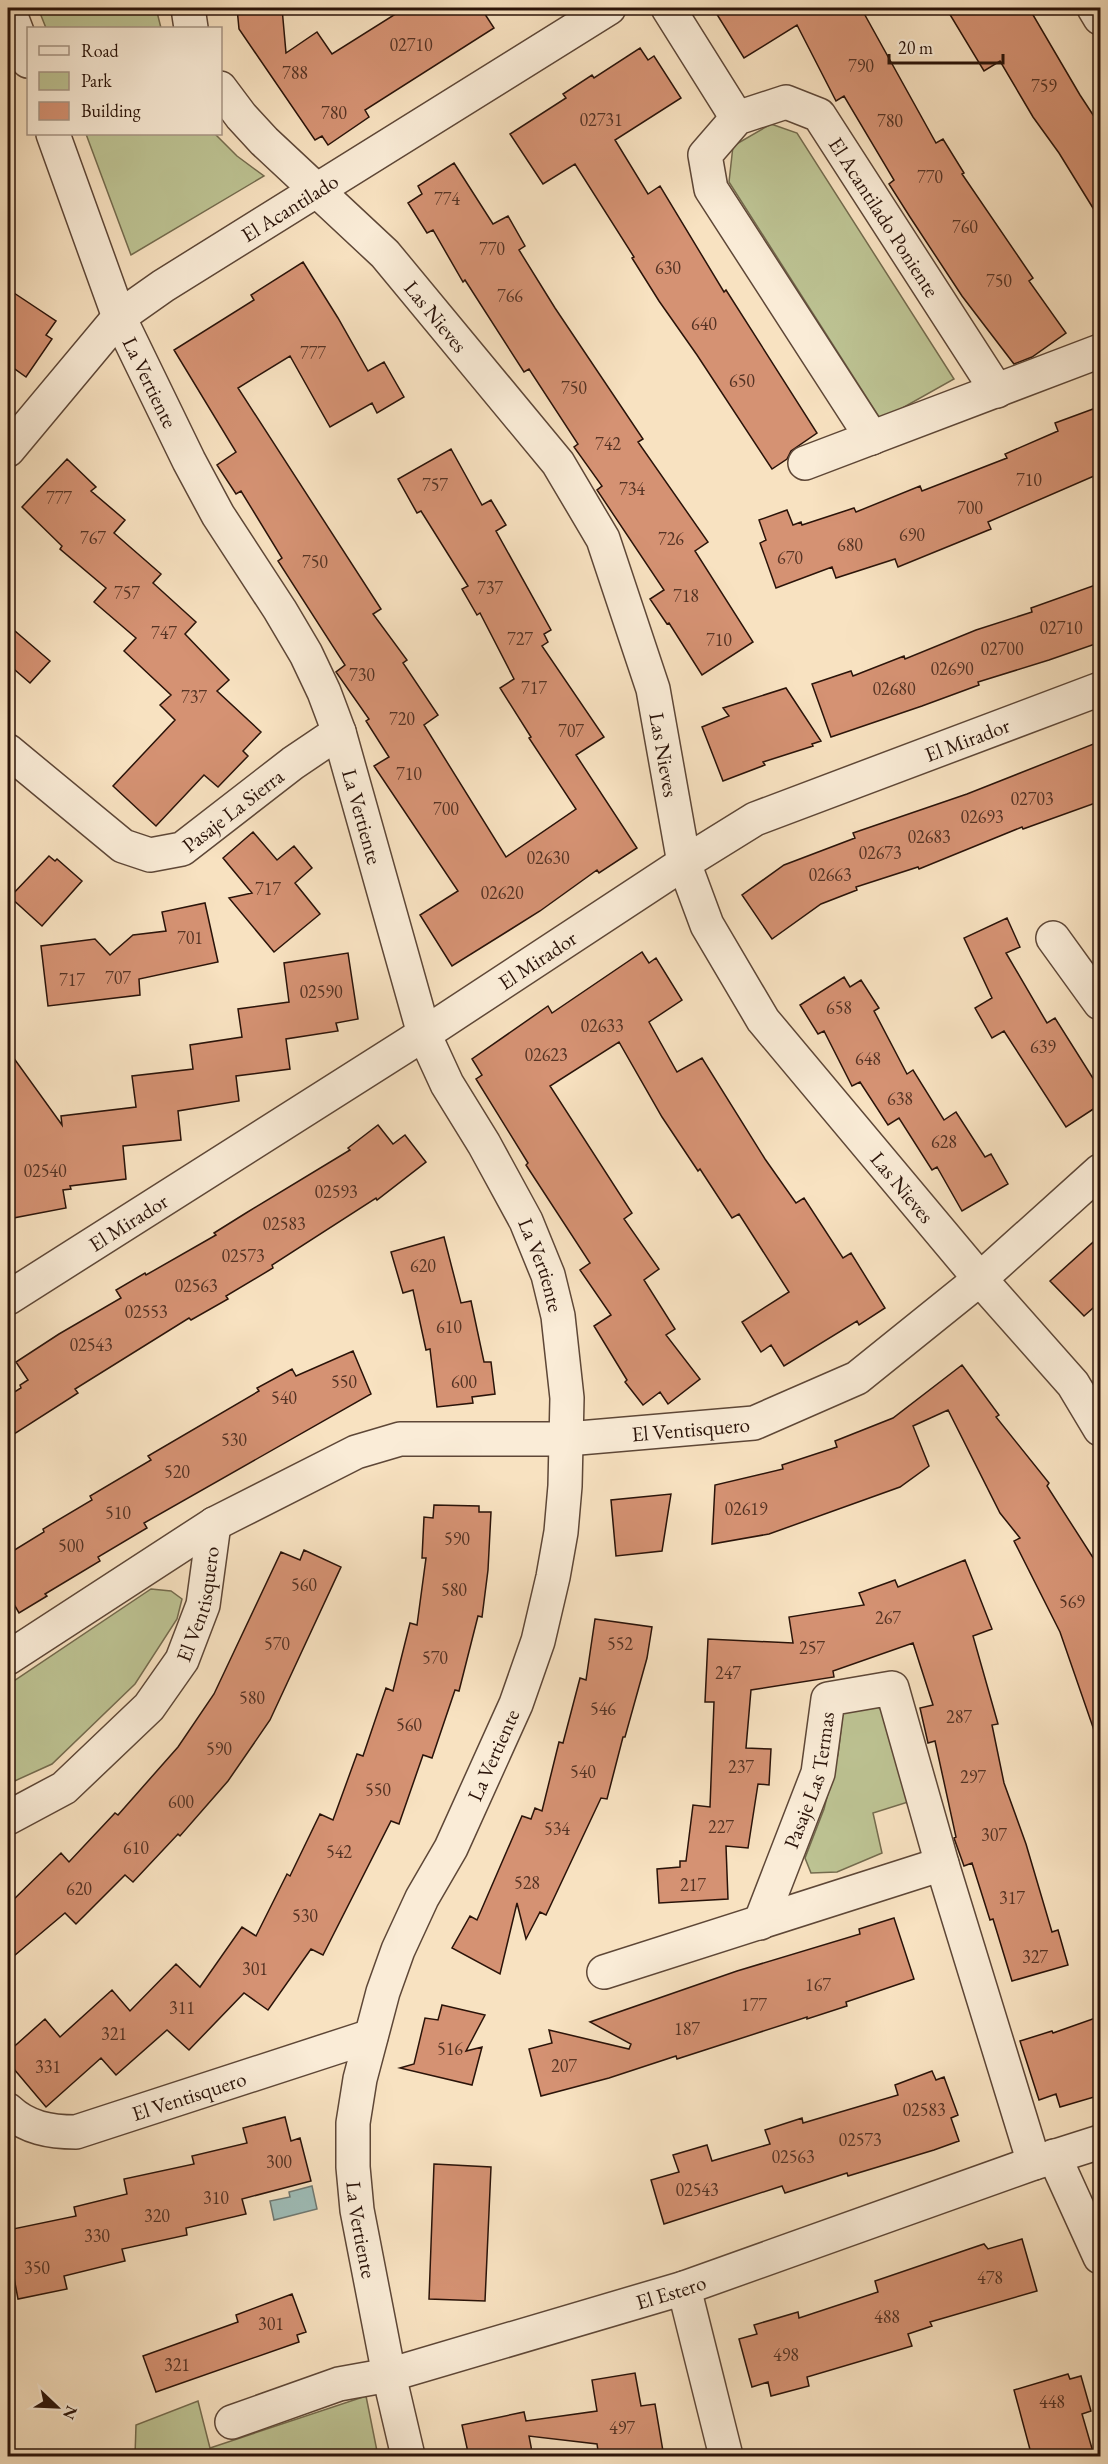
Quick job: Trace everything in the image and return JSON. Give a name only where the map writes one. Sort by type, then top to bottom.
[{"type":"street","points":[[8,8],[20,55]]},
{"type":"street","points":[[188,8],[191,27]]},
{"type":"street","name":"El Acantilado","points":[[8,450],[119,317],[163,286],[609,8]]},
{"type":"street","points":[[668,8],[737,118],[705,155],[711,189],[872,438]]},
{"type":"street","points":[[1094,8],[1101,18]]},
{"type":"street","name":"Las Nieves","points":[[222,91],[264,141],[318,189],[385,255],[558,463],[603,539],[653,689],[684,863],[707,925],[763,1020],[980,1280],[1073,1384],[1101,1429]]},
{"type":"street","name":"El Acantilado Poniente","points":[[737,118],[786,102],[819,115],[996,391]]},
{"type":"street","name":"La Vertiente","points":[[53,135],[119,317],[218,515],[280,609],[306,654],[339,732],[424,1034],[447,1084],[484,1144],[526,1221],[548,1275],[564,1357],[567,1439],[561,1532],[554,1577],[538,1641],[516,1704],[456,1838],[422,1898],[398,1950],[371,2036],[360,2079],[355,2112],[353,2167],[357,2210],[389,2375],[408,2457]]},
{"type":"street","points":[[805,463],[1101,351]]},
{"type":"street","name":"El Mirador","points":[[8,1298],[424,1034],[755,819],[1101,689]]},
{"type":"street","name":"Pasaje La Sierra","points":[[8,751],[123,846],[150,855],[182,849],[293,763],[339,732]]},
{"type":"street","points":[[1053,938],[1101,1003]]},
{"type":"street","name":"El Ventisquero","points":[[8,1658],[214,1524],[356,1452],[400,1439],[567,1439],[754,1423],[857,1378],[980,1280],[1101,1171]]},
{"type":"street","name":"El Ventisquero","points":[[8,1818],[64,1788],[149,1707],[182,1660],[203,1605],[214,1524]]},
{"type":"street","name":"Pasaje Las Termas","points":[[760,1923],[818,1773],[828,1699],[892,1688],[942,1864],[1044,2160],[1101,2257]]},
{"type":"street","points":[[604,1972],[942,1864]]},
{"type":"street","name":"El Ventisquero","points":[[8,2110],[15,2118],[34,2127],[55,2132],[76,2132],[371,2036]]},
{"type":"street","name":"El Estero","points":[[232,2422],[339,2384],[389,2375],[684,2288],[1044,2160],[1101,2142]]},
{"type":"street","points":[[684,2288],[726,2457]]},
{"type":"green space","points":[[38,8],[156,8],[161,27],[46,27]]},
{"type":"green space","points":[[771,124],[797,133],[954,379],[881,420],[729,182],[733,146]]},
{"type":"green space","points":[[86,135],[216,135],[237,156],[264,176],[131,255]]},
{"type":"green space","points":[[151,1589],[171,1591],[182,1599],[177,1619],[135,1684],[52,1764],[8,1784],[8,1685]]},
{"type":"green space","points":[[858,1706],[878,1707],[891,1719],[908,1802],[873,1813],[882,1853],[837,1872],[811,1873],[805,1858],[824,1809],[838,1754],[843,1712]]},
{"type":"green space","points":[[366,2396],[378,2456],[135,2456],[136,2425],[198,2401],[210,2448]]},
{"type":"water","points":[[312,2186],[317,2209],[274,2220],[270,2201],[290,2197],[289,2192]]},
{"type":"building","points":[[237,8],[282,8],[286,53],[317,32],[332,54],[405,8],[481,8],[494,28],[365,110],[369,117],[328,145],[322,136],[315,140],[239,29]]},
{"type":"building","points":[[713,8],[861,8],[936,143],[943,139],[964,173],[962,174],[1033,278],[1029,281],[1066,333],[1032,357],[1014,364],[962,296],[910,217],[889,184],[894,180],[844,96],[836,101],[797,25],[744,58]]},
{"type":"building","points":[[946,8],[1029,8],[1101,127],[1101,221],[1059,153],[1033,117],[1000,61],[984,71]]},
{"type":"building","points":[[640,48],[648,60],[654,56],[681,98],[615,140],[648,194],[660,186],[724,292],[726,290],[817,433],[791,451],[787,459],[772,469],[659,301],[575,164],[543,184],[510,134],[566,98],[563,94],[592,75],[594,78]]},
{"type":"building","points":[[454,163],[493,224],[508,216],[525,246],[519,250],[643,439],[638,442],[708,542],[695,551],[753,642],[702,675],[669,623],[667,624],[650,599],[664,590],[597,490],[602,486],[574,447],[578,444],[529,369],[524,372],[465,280],[463,282],[433,230],[427,233],[408,203],[422,194],[418,186]]},
{"type":"building","points":[[303,262],[368,371],[384,362],[404,397],[377,413],[372,403],[330,427],[290,356],[238,388],[381,609],[373,614],[407,660],[403,663],[438,715],[424,725],[506,857],[576,809],[529,738],[531,737],[500,688],[514,679],[480,613],[477,615],[462,589],[468,586],[421,511],[417,513],[398,479],[451,449],[482,505],[491,500],[506,525],[496,531],[551,630],[544,634],[548,642],[542,646],[604,737],[576,755],[637,848],[599,873],[597,870],[540,911],[452,966],[420,915],[458,891],[374,766],[389,757],[366,721],[369,719],[336,672],[345,665],[278,561],[282,558],[241,491],[236,494],[217,465],[236,452],[174,350],[254,300],[251,295]]},
{"type":"building","points":[[8,289],[56,321],[46,335],[52,339],[26,377],[8,364]]},
{"type":"building","points":[[1093,409],[1101,430],[1101,473],[988,522],[991,529],[898,567],[895,559],[836,578],[832,567],[776,588],[760,543],[766,540],[759,520],[787,510],[793,525],[801,522],[802,525],[854,508],[856,512],[920,486],[922,491],[1007,458],[1005,454],[1058,431],[1055,423]]},
{"type":"building","points":[[67,459],[96,487],[91,491],[125,520],[114,533],[161,574],[153,583],[196,622],[185,634],[229,680],[217,691],[261,732],[243,751],[248,756],[218,787],[204,775],[156,826],[113,786],[175,720],[160,705],[171,695],[124,651],[136,638],[94,602],[106,588],[60,549],[62,546],[22,507]]},
{"type":"building","points":[[1101,583],[1101,642],[978,682],[979,685],[831,737],[812,684],[851,671],[853,676],[904,656],[905,659],[976,630],[1032,612],[1031,608]]},
{"type":"building","points":[[8,625],[50,661],[30,683],[8,664]]},
{"type":"building","points":[[786,688],[821,741],[812,744],[813,746],[763,762],[765,765],[723,781],[702,727],[729,716],[723,708]]},
{"type":"building","points":[[1101,741],[1101,801],[1023,829],[1022,827],[919,869],[918,867],[856,887],[857,890],[821,904],[772,939],[742,895],[784,865],[855,838],[853,833],[967,794]]},
{"type":"building","points":[[253,832],[277,860],[294,846],[312,868],[295,883],[320,914],[274,952],[229,898],[252,893],[223,858]]},
{"type":"building","points":[[49,856],[55,861],[57,859],[82,881],[42,926],[10,897]]},
{"type":"building","points":[[205,903],[218,962],[139,979],[140,995],[48,1006],[41,946],[95,939],[110,955],[133,935],[166,931],[162,912]]},
{"type":"building","points":[[1007,918],[1020,947],[1006,953],[1047,1023],[1055,1018],[1101,1091],[1101,1104],[1066,1127],[1004,1031],[992,1038],[975,1008],[992,998],[964,938]]},
{"type":"building","points":[[642,952],[649,963],[656,958],[682,1000],[649,1022],[677,1072],[702,1058],[765,1159],[796,1203],[804,1198],[843,1258],[851,1253],[885,1308],[859,1325],[857,1321],[784,1366],[771,1345],[761,1352],[742,1322],[789,1292],[739,1214],[732,1218],[700,1169],[698,1171],[662,1117],[619,1042],[550,1086],[632,1213],[624,1219],[659,1269],[644,1280],[675,1329],[666,1335],[700,1379],[668,1404],[660,1392],[643,1405],[625,1382],[627,1380],[594,1326],[611,1315],[580,1270],[590,1263],[526,1165],[528,1163],[476,1079],[482,1075],[472,1059],[548,1006],[552,1013]]},
{"type":"building","points":[[348,953],[358,1019],[336,1023],[338,1031],[286,1039],[290,1069],[236,1076],[239,1101],[178,1111],[181,1140],[123,1146],[126,1179],[70,1186],[71,1189],[63,1190],[66,1208],[8,1219],[8,1050],[62,1125],[61,1116],[136,1107],[132,1076],[193,1069],[190,1045],[242,1037],[238,1009],[289,1002],[284,963]]},
{"type":"building","points":[[844,977],[850,987],[861,980],[879,1008],[874,1011],[907,1074],[913,1070],[944,1120],[956,1112],[985,1157],[991,1154],[1008,1184],[962,1211],[937,1167],[932,1170],[899,1118],[888,1125],[860,1082],[852,1086],[824,1031],[818,1034],[800,1005]]},
{"type":"building","points":[[378,1125],[393,1144],[405,1135],[426,1162],[377,1200],[376,1198],[272,1265],[273,1268],[226,1296],[228,1299],[191,1320],[189,1318],[75,1389],[78,1393],[8,1438],[8,1396],[21,1388],[20,1385],[28,1380],[16,1362],[121,1298],[116,1290],[216,1235],[214,1233],[350,1150],[348,1148]]},
{"type":"building","points":[[1101,1235],[1101,1301],[1084,1316],[1050,1281]]},
{"type":"building","points":[[444,1237],[461,1303],[471,1301],[484,1362],[491,1362],[495,1394],[472,1397],[473,1403],[437,1407],[430,1349],[426,1350],[413,1290],[403,1293],[391,1252]]},
{"type":"building","points":[[353,1351],[371,1394],[144,1523],[147,1528],[98,1557],[100,1561],[45,1594],[47,1596],[19,1613],[8,1594],[8,1554],[44,1532],[43,1529],[92,1500],[90,1496],[151,1460],[148,1456],[259,1391],[257,1388],[292,1369],[296,1376]]},
{"type":"building","points":[[962,1365],[999,1415],[996,1417],[1049,1483],[1047,1486],[1101,1570],[1101,1735],[1096,1736],[1060,1632],[1014,1541],[1020,1538],[1000,1513],[948,1410],[913,1426],[929,1466],[900,1487],[769,1534],[712,1544],[715,1485],[783,1469],[782,1465],[837,1447],[835,1441],[893,1418]]},
{"type":"building","points":[[671,1494],[662,1551],[616,1556],[611,1500]]},
{"type":"building","points":[[434,1505],[479,1506],[479,1512],[491,1512],[488,1570],[482,1617],[478,1616],[459,1691],[455,1690],[432,1758],[423,1755],[399,1824],[391,1821],[323,1955],[311,1949],[268,2010],[244,1993],[189,2050],[167,2030],[116,2075],[101,2058],[46,2107],[8,2062],[8,2052],[45,2019],[60,2037],[112,1990],[130,2011],[176,1964],[200,1987],[242,1927],[256,1936],[287,1874],[290,1876],[320,1814],[333,1820],[357,1754],[363,1756],[386,1688],[393,1691],[410,1623],[417,1625],[426,1558],[422,1558],[424,1517],[433,1518]]},
{"type":"building","points":[[304,1550],[341,1567],[270,1720],[228,1781],[180,1836],[178,1834],[133,1882],[125,1875],[76,1924],[65,1913],[8,1961],[8,1905],[61,1853],[69,1862],[115,1813],[118,1815],[178,1747],[214,1694],[281,1552],[300,1560]]},
{"type":"building","points":[[965,1560],[992,1629],[973,1636],[998,1724],[992,1725],[1004,1783],[1026,1844],[1052,1932],[1058,1930],[1068,1965],[1012,1981],[993,1919],[990,1920],[972,1863],[964,1866],[954,1838],[956,1837],[935,1741],[928,1743],[920,1708],[933,1705],[913,1643],[833,1671],[834,1677],[751,1690],[746,1748],[771,1749],[769,1785],[758,1784],[748,1848],[726,1846],[728,1899],[659,1903],[657,1869],[680,1867],[680,1861],[686,1861],[693,1805],[710,1807],[714,1702],[705,1702],[708,1639],[793,1643],[789,1617],[864,1605],[859,1593],[895,1580],[898,1587]]},
{"type":"building","points":[[595,1619],[652,1627],[647,1658],[607,1799],[601,1798],[546,1915],[540,1912],[526,1939],[517,1903],[500,1974],[452,1948],[470,1916],[477,1920],[522,1816],[531,1819],[535,1808],[542,1811],[559,1742],[563,1743],[580,1678],[586,1680]]},
{"type":"building","points":[[894,1918],[914,1979],[846,2002],[847,2006],[807,2019],[807,2017],[677,2059],[676,2056],[609,2078],[541,2096],[529,2049],[552,2043],[549,2030],[629,2049],[631,2044],[590,2022],[737,1971],[860,1934],[859,1929]]},
{"type":"building","points":[[442,2005],[485,2015],[466,2051],[482,2047],[472,2085],[400,2068],[414,2064],[425,2018],[438,2020]]},
{"type":"building","points":[[1101,2016],[1101,2095],[1060,2107],[1056,2094],[1039,2100],[1020,2041],[1052,2031],[1053,2033]]},
{"type":"building","points":[[932,2071],[936,2080],[944,2077],[958,2115],[951,2118],[959,2141],[785,2193],[782,2186],[664,2224],[651,2180],[679,2172],[673,2155],[707,2145],[712,2161],[770,2144],[765,2130],[802,2118],[803,2123],[898,2095],[895,2085]]},
{"type":"building","points":[[285,2117],[291,2141],[300,2138],[311,2181],[242,2199],[246,2214],[186,2228],[187,2235],[122,2249],[125,2261],[64,2276],[67,2289],[18,2299],[8,2246],[8,2230],[76,2216],[74,2207],[127,2194],[124,2179],[194,2164],[192,2156],[247,2143],[243,2128]]},
{"type":"building","points":[[434,2164],[491,2167],[485,2301],[429,2299]]},
{"type":"building","points":[[1022,2239],[1037,2291],[930,2322],[932,2326],[908,2334],[912,2346],[807,2377],[809,2386],[771,2396],[768,2382],[752,2387],[739,2339],[757,2334],[754,2325],[798,2312],[799,2318],[878,2292],[875,2281],[984,2244],[988,2249]]},
{"type":"building","points":[[292,2294],[306,2332],[297,2335],[299,2342],[156,2392],[143,2356],[238,2322],[236,2315]]},
{"type":"building","points":[[635,2373],[641,2406],[655,2404],[664,2457],[599,2457],[597,2444],[529,2436],[533,2457],[469,2457],[462,2425],[524,2412],[526,2421],[597,2411],[592,2380]]},
{"type":"building","points":[[1068,2374],[1070,2379],[1081,2376],[1091,2411],[1082,2414],[1093,2452],[1076,2457],[1032,2457],[1014,2390]]}]
